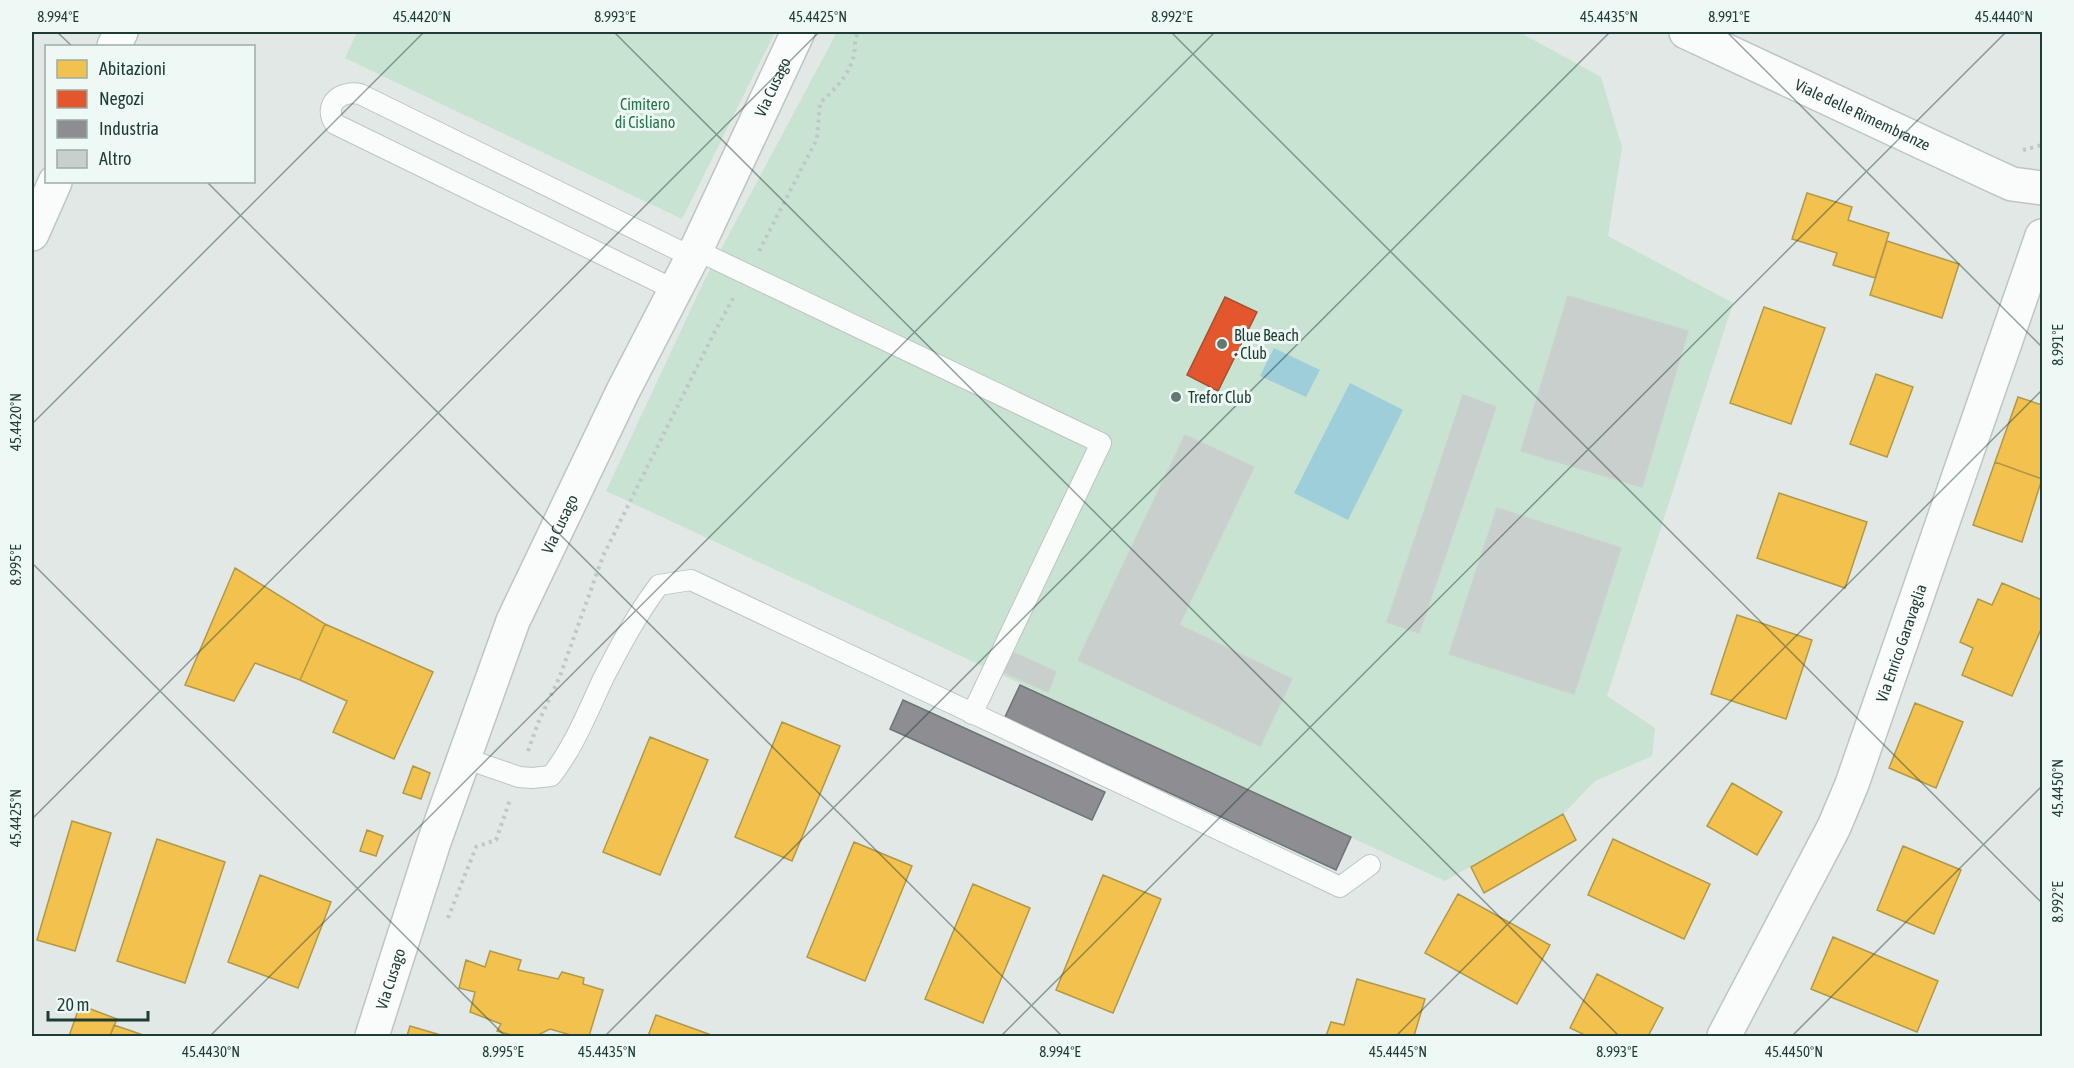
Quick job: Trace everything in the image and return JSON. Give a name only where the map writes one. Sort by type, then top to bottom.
[{"type":"street","name":"Via Cusago","points":[[372,1036],[434,842],[513,621],[623,391],[694,254],[798,32]]},
{"type":"street","name":"Viale delle Rimembranze","points":[[1686,32],[2012,184],[2043,188]]},
{"type":"street","points":[[32,234],[55,183]]},
{"type":"street","name":"Via Enrico Garavaglia","points":[[1724,1036],[1834,827],[1852,784],[2043,236]]},
{"type":"lane","points":[[675,290],[335,124],[330,116],[330,107],[336,99],[343,95],[350,92],[360,94],[694,254],[747,275],[1101,443],[972,714]]},
{"type":"lane","points":[[464,758],[519,777],[551,776],[564,760],[603,680],[643,607],[659,585],[691,580],[1340,887],[1370,865]]},
{"type":"path","points":[[446,924],[476,847],[496,840],[538,723],[560,676],[603,556],[714,333],[747,275],[817,139],[820,103],[840,85],[854,56],[855,36],[859,32]]},
{"type":"green space","name":"Cimitero di Cisliano","points":[[357,32],[775,32],[682,219],[345,58]]},
{"type":"green space","name":"Trefor Club","points":[[837,32],[1519,32],[1601,77],[1622,147],[1608,236],[1733,303],[1607,696],[1655,728],[1652,756],[1595,781],[1563,814],[1445,881],[606,491],[704,281]]},
{"type":"water","points":[[1274,348],[1320,370],[1306,397],[1260,376]]},
{"type":"water","points":[[1350,383],[1403,410],[1348,520],[1294,493]]},
{"type":"building: Abitazioni","points":[[1807,193],[1852,207],[1848,220],[1889,233],[1875,278],[1833,265],[1837,253],[1792,239]]},
{"type":"building: Abitazioni","points":[[1887,241],[1959,264],[1942,318],[1870,295]]},
{"type":"building: Abitazioni","points":[[1764,307],[1825,328],[1791,424],[1730,403]]},
{"type":"building: Abitazioni","points":[[1876,374],[1913,387],[1887,457],[1850,444]]},
{"type":"building: Abitazioni","points":[[2018,397],[2042,405],[2042,479],[1995,462]]},
{"type":"building: Abitazioni","points":[[1995,462],[2042,479],[2022,542],[1973,525]]},
{"type":"building: Abitazioni","points":[[1779,493],[1867,522],[1845,588],[1757,558]]},
{"type":"building: Abitazioni","points":[[235,568],[325,624],[300,680],[255,663],[234,701],[185,685]]},
{"type":"building: Abitazioni","points":[[2002,583],[2042,600],[2042,627],[2012,696],[1962,675],[1973,648],[1960,642],[1978,599],[1992,605]]},
{"type":"building: Abitazioni","points":[[1737,615],[1812,640],[1786,719],[1711,694]]},
{"type":"building: Abitazioni","points":[[325,624],[433,672],[394,759],[333,732],[347,701],[300,680]]},
{"type":"building: Abitazioni","points":[[1915,703],[1963,722],[1936,788],[1889,768]]},
{"type":"building: Abitazioni","points":[[782,722],[840,746],[792,861],[735,837]]},
{"type":"building: Abitazioni","points":[[650,737],[708,760],[660,875],[603,852]]},
{"type":"building: Abitazioni","points":[[413,766],[430,773],[421,799],[403,793]]},
{"type":"building: Abitazioni","points":[[1732,783],[1782,812],[1757,855],[1707,826]]},
{"type":"building: Abitazioni","points":[[1563,814],[1576,840],[1484,893],[1471,867]]},
{"type":"building: Abitazioni","points":[[72,821],[111,833],[75,951],[37,940]]},
{"type":"building: Abitazioni","points":[[367,830],[383,836],[376,856],[360,851]]},
{"type":"building: Abitazioni","points":[[157,839],[225,862],[185,983],[117,961]]},
{"type":"building: Abitazioni","points":[[1613,839],[1710,884],[1684,939],[1588,895]]},
{"type":"building: Abitazioni","points":[[854,842],[912,866],[865,981],[807,957]]},
{"type":"building: Abitazioni","points":[[1903,846],[1961,870],[1934,934],[1877,910]]},
{"type":"building: Abitazioni","points":[[260,875],[331,902],[298,988],[228,962]]},
{"type":"building: Abitazioni","points":[[1103,875],[1161,899],[1113,1013],[1056,990]]},
{"type":"building: Abitazioni","points":[[973,884],[1030,908],[983,1023],[925,999]]},
{"type":"building: Abitazioni","points":[[1458,894],[1550,945],[1517,1004],[1425,953]]},
{"type":"building: Abitazioni","points":[[1833,937],[1938,981],[1917,1032],[1811,989]]},
{"type":"building: Abitazioni","points":[[490,951],[521,960],[518,970],[558,979],[562,972],[584,978],[583,984],[603,990],[589,1036],[574,1036],[550,1029],[536,1036],[515,1036],[497,1031],[501,1024],[470,1012],[475,992],[459,988],[466,960],[485,967]]},
{"type":"building: Abitazioni","points":[[1597,974],[1663,1008],[1648,1036],[1587,1036],[1570,1028]]},
{"type":"building: Abitazioni","points":[[1357,979],[1425,999],[1414,1036],[1326,1036],[1331,1022],[1344,1025]]},
{"type":"building: Abitazioni","points":[[80,1005],[117,1019],[110,1036],[69,1036]]},
{"type":"building: Abitazioni","points":[[656,1015],[714,1036],[648,1036]]},
{"type":"building: Abitazioni","points":[[114,1025],[146,1036],[110,1036]]},
{"type":"building: Abitazioni","points":[[410,1026],[444,1036],[407,1036]]},
{"type":"building: Negozi","name":"Blue Beach - Club","points":[[1225,297],[1257,312],[1218,391],[1187,375]]},
{"type":"building: Industria","points":[[1020,685],[1351,837],[1336,870],[1005,717]]},
{"type":"building: Industria","points":[[903,700],[1105,792],[1092,820],[890,729]]},
{"type":"building: Altro","points":[[1568,296],[1688,331],[1642,487],[1521,451]]},
{"type":"building: Altro","points":[[1463,395],[1496,407],[1419,633],[1387,622]]},
{"type":"building: Altro","points":[[1185,435],[1254,467],[1179,625],[1292,679],[1260,746],[1078,660]]},
{"type":"building: Altro","points":[[1497,508],[1621,548],[1574,694],[1449,654]]},
{"type":"building: Altro","points":[[1008,650],[1056,672],[1048,692],[999,670]]},
{"type":"place","name":"Blue Beach - Club","points":[[1222,344]]},
{"type":"place","name":"Trefor Club","points":[[1176,397]]}]
